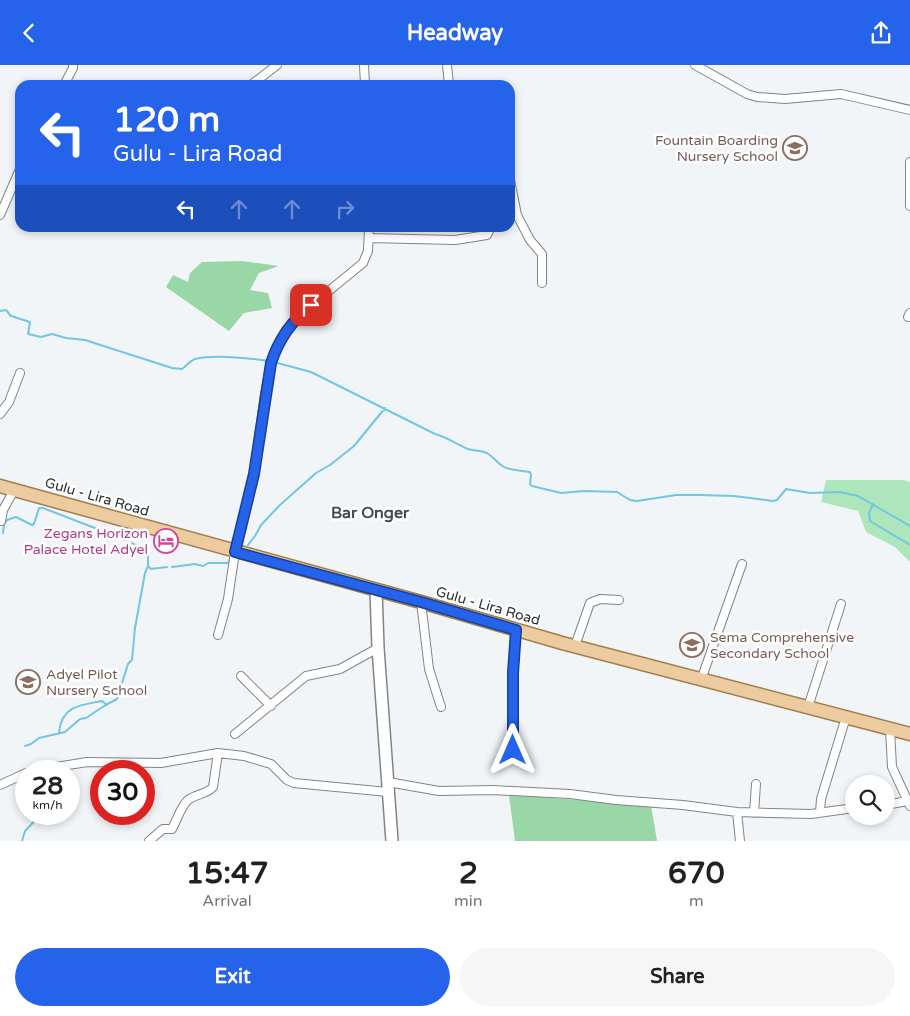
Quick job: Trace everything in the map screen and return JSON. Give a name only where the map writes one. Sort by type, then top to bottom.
[{"type":"main road","name":"Gulu - Lira Road","points":[[0,485],[516,630],[910,734]]},
{"type":"street","points":[[67,80],[73,65]]},
{"type":"street","points":[[258,80],[278,65]]},
{"type":"street","points":[[364,65],[365,80]]},
{"type":"street","points":[[447,65],[448,80]]},
{"type":"street","points":[[695,65],[747,94],[757,97],[785,99],[840,94],[910,111]]},
{"type":"street","points":[[910,162],[910,206]]},
{"type":"street","points":[[0,215],[15,180]]},
{"type":"street","points":[[515,205],[517,215],[530,240],[542,255],[542,283]]},
{"type":"street","points":[[218,635],[228,599],[235,552],[254,474],[268,378],[276,348],[286,330],[297,317],[363,263],[366,257],[369,232]]},
{"type":"street","points":[[369,238],[455,240],[487,235],[488,232]]},
{"type":"street","points":[[0,414],[9,402],[20,373]]},
{"type":"street","points":[[1,519],[14,490]]},
{"type":"street","points":[[702,680],[742,564]]},
{"type":"street","points":[[376,590],[378,648],[392,841]]},
{"type":"street","points":[[575,646],[590,603],[600,599],[619,600]]},
{"type":"street","points":[[421,602],[429,669],[441,707]]},
{"type":"street","points":[[808,707],[841,604]]},
{"type":"street","points":[[513,750],[513,673],[516,630]]},
{"type":"street","points":[[235,735],[247,723],[271,706],[306,676],[340,669],[378,648]]},
{"type":"street","points":[[241,676],[271,706]]},
{"type":"street","points":[[820,812],[821,799],[846,717]]},
{"type":"street","points":[[890,729],[892,767],[908,804],[895,805]]},
{"type":"street","points":[[149,841],[163,829],[172,829],[184,804],[188,800],[213,787],[218,753]]},
{"type":"street","points":[[80,763],[161,763],[218,753],[244,756],[272,764],[287,780],[294,783],[439,791],[493,789],[570,794],[754,813],[806,814],[845,809]]},
{"type":"street","points":[[0,785],[15,778]]},
{"type":"street","points":[[754,813],[756,785]]},
{"type":"street","points":[[737,812],[740,841]]},
{"type":"green space","points":[[242,261],[279,266],[259,273],[250,290],[268,293],[272,308],[244,313],[229,331],[166,287],[173,275],[188,282],[190,273],[202,262]]},
{"type":"green space","points":[[826,480],[904,480],[910,482],[910,562],[895,547],[866,532],[858,511],[821,502]]},
{"type":"green space","points":[[509,795],[651,805],[657,841],[515,841]]},
{"type":"waterway","points":[[0,311],[6,310],[11,316],[30,322],[28,334],[41,337],[52,334],[85,340],[172,368],[182,369],[195,359],[212,357],[269,361]]},
{"type":"waterway","points":[[274,362],[311,372],[435,434],[468,449],[487,453],[505,468],[530,472],[530,484],[532,486],[561,493],[584,491],[617,492],[630,500],[637,501],[676,495],[734,496],[773,501],[777,500],[786,489],[810,493],[840,492],[858,496],[910,526]]},
{"type":"waterway","points":[[248,545],[261,525],[280,505],[316,473],[330,465],[354,446],[385,408]]},
{"type":"waterway","points":[[873,504],[869,513],[870,521],[910,545]]},
{"type":"waterway","points":[[3,533],[7,520],[16,517],[32,525],[39,508],[43,508],[126,540]]},
{"type":"waterway","points":[[132,543],[148,552],[148,566],[151,569],[167,567]]},
{"type":"waterway","points":[[172,567],[228,563],[230,560]]},
{"type":"waterway","points":[[25,746],[39,738],[65,732],[80,719],[86,718],[117,699],[128,664],[132,660],[135,628],[148,566]]},
{"type":"waterway","points":[[59,732],[64,717],[73,708],[102,701],[107,705]]},
{"type":"waterway","points":[[22,841],[25,831],[31,825]]},
{"type":"place","name":"Fountain Boarding Nursery School","points":[[795,148]]},
{"type":"place","name":"Zegans Horizon Palace Hotel Adyel","points":[[166,541]]},
{"type":"place","name":"Sema Comprehensive Secondary School","points":[[692,645]]},
{"type":"place","name":"Adyel Pilot Nursery School","points":[[28,682]]},
{"type":"district","name":"Bar Onger","points":[[370,513]]},
{"type":"route","points":[[311,305],[286,330],[276,348],[271,363],[254,474],[235,552],[421,602],[516,630],[513,673],[513,750]]}]
